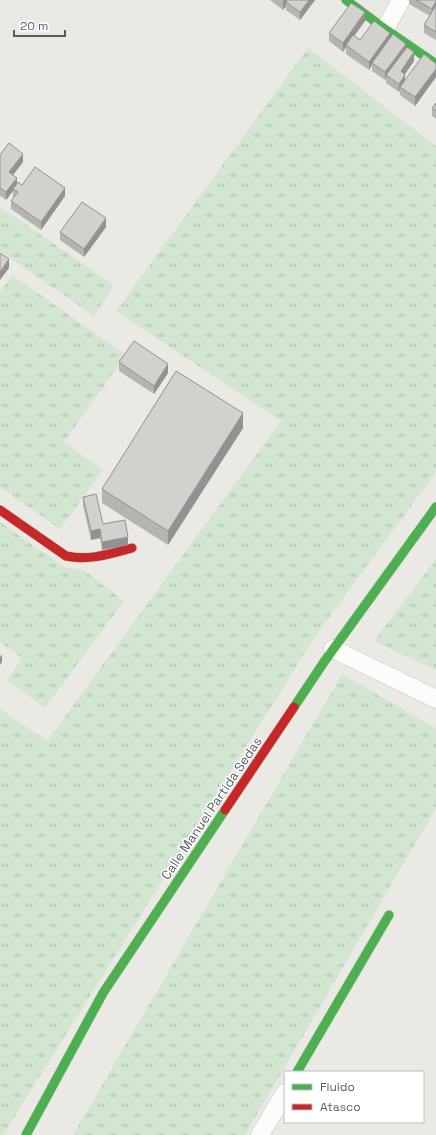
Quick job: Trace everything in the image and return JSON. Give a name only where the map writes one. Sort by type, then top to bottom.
[{"type":"street","points":[[346,0],[436,64]]},
{"type":"street","points":[[385,29],[401,0]]},
{"type":"street","name":"Calle Manuel Partida Sedas","points":[[26,1135],[103,993],[334,649],[436,507]]},
{"type":"street","points":[[0,510],[66,556],[83,558],[132,548]]},
{"type":"street","points":[[334,649],[436,699]]},
{"type":"street","points":[[298,1071],[390,915]]},
{"type":"street","points":[[260,1135],[284,1095]]},
{"type":"green space","points":[[308,48],[436,146],[436,472],[316,635],[3,1135],[0,1135],[0,709],[47,741],[281,421],[116,311]]},
{"type":"green space","points":[[0,207],[114,285],[94,316],[0,251]]},
{"type":"green space","points":[[12,275],[126,355],[64,442],[103,470],[60,529],[0,487],[0,292]]},
{"type":"green space","points":[[0,522],[64,567],[85,571],[124,601],[45,708],[7,680],[22,658],[0,642]]},
{"type":"green space","points":[[436,559],[436,670],[374,641]]},
{"type":"green space","points":[[342,674],[436,729],[436,808],[245,1135],[73,1135]]},
{"type":"building","points":[[287,0],[309,0],[300,12],[286,2]]},
{"type":"building","points":[[416,0],[436,0],[436,1],[432,9]]},
{"type":"building","points":[[351,3],[365,12],[343,43],[329,33]]},
{"type":"building","points":[[436,5],[436,32],[424,25]]},
{"type":"building","points":[[374,21],[390,33],[369,62],[346,45],[353,35],[360,40]]},
{"type":"building","points":[[393,34],[406,44],[385,72],[372,63]]},
{"type":"building","points":[[407,47],[414,52],[401,71],[405,75],[399,84],[386,75]]},
{"type":"building","points":[[424,54],[436,64],[436,69],[415,97],[400,87]]},
{"type":"building","points":[[436,103],[436,111],[432,108]]},
{"type":"building","points":[[9,143],[23,154],[9,172],[17,178],[6,192],[0,188],[0,155]]},
{"type":"building","points":[[35,167],[65,188],[41,222],[11,201],[18,192],[13,189],[18,182],[22,185]]},
{"type":"building","points":[[82,202],[106,218],[84,249],[60,232]]},
{"type":"building","points":[[0,253],[9,259],[0,272]]},
{"type":"building","points":[[134,341],[168,364],[154,386],[119,362]]},
{"type":"building","points":[[176,371],[243,413],[168,531],[102,489]]},
{"type":"building","points":[[96,494],[103,524],[125,520],[128,537],[102,542],[100,529],[91,531],[83,497]]},
{"type":"traffic: fast","points":[[346,0],[436,64]]},
{"type":"traffic: fast","points":[[294,707],[324,662],[436,507]]},
{"type":"traffic: fast","points":[[26,1135],[103,993],[225,810]]},
{"type":"traffic: fast","points":[[298,1071],[389,915]]},
{"type":"traffic: jam","points":[[0,510],[66,556],[83,558],[132,548]]},
{"type":"traffic: jam","points":[[225,810],[294,707]]}]
